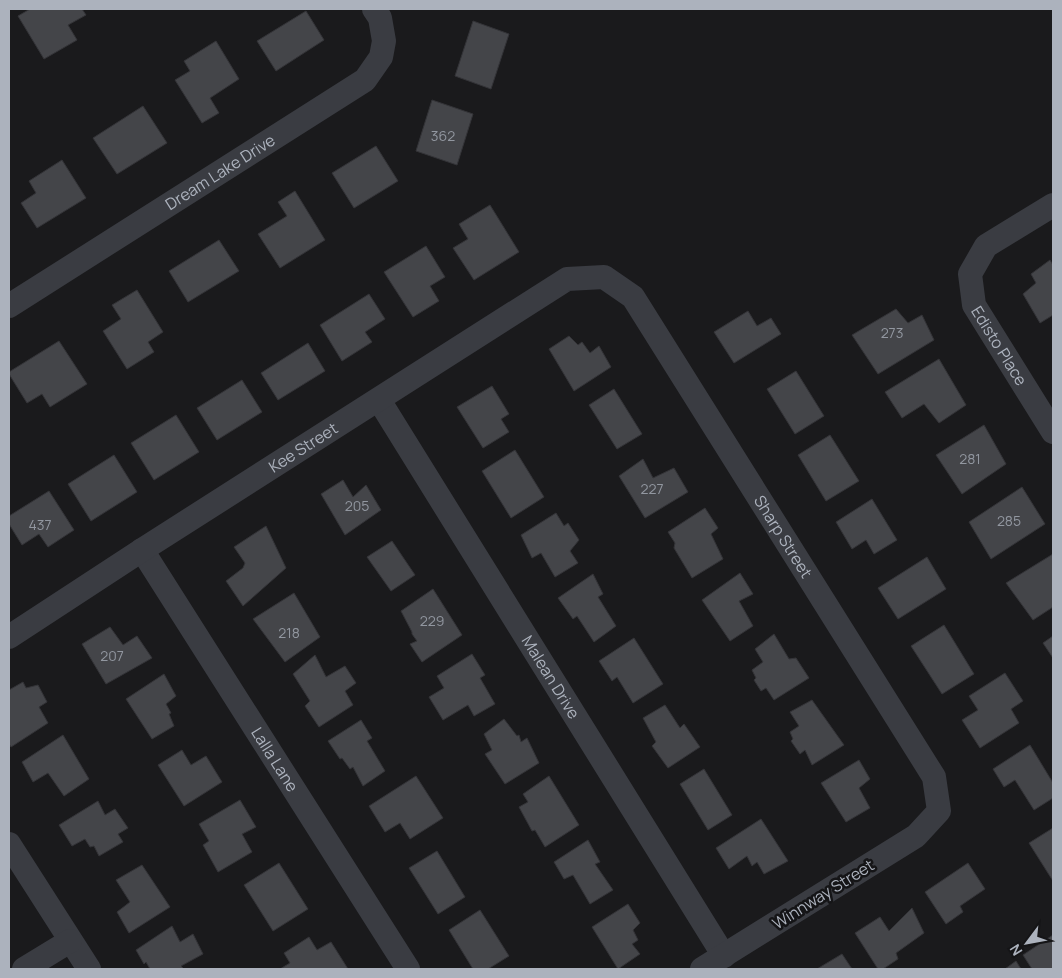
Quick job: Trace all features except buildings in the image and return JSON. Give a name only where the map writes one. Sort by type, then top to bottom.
[{"type":"street","name":"Dream Lake Drive","points":[[9,306],[365,80],[381,57],[384,41],[380,18],[374,9]]},
{"type":"street","name":"Edisto Place","points":[[1053,205],[986,246],[970,274],[974,305],[1053,432]]},
{"type":"street","name":"Kee Street","points":[[9,637],[142,550],[568,279],[604,276]]},
{"type":"street","name":"Sharp Street","points":[[604,276],[633,297],[934,777],[939,810]]},
{"type":"street","name":"Malean Drive","points":[[379,400],[724,956]]},
{"type":"street","name":"Lalla Lane","points":[[142,550],[408,969]]},
{"type":"street","name":"Winnway Street","points":[[702,969],[916,836],[939,810]]},
{"type":"street","points":[[9,844],[89,969]]},
{"type":"street","points":[[24,969],[70,941]]}]
